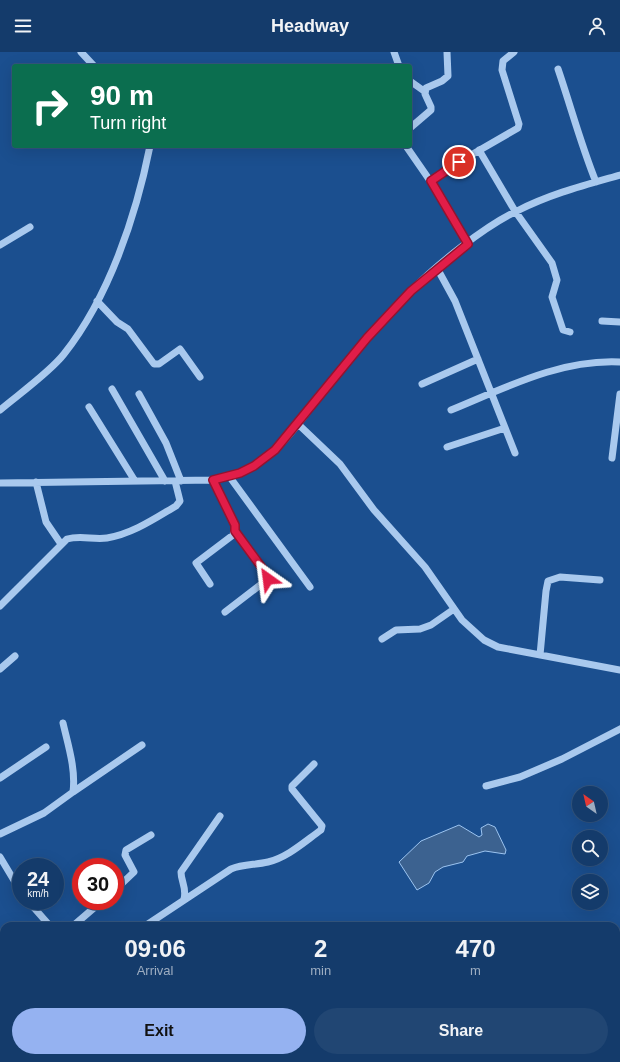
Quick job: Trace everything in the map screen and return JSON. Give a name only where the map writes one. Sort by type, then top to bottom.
[{"type":"street","points":[[81,52],[92,64]]},
{"type":"street","points":[[394,52],[398,64]]},
{"type":"street","points":[[424,91],[428,87],[442,81],[448,76],[447,52]]},
{"type":"street","points":[[431,181],[479,150],[512,133],[519,126],[502,70],[503,61],[514,52]]},
{"type":"street","points":[[558,69],[575,116],[584,153],[596,182]]},
{"type":"street","points":[[412,82],[424,91],[431,108],[431,110],[412,126]]},
{"type":"street","points":[[0,410],[63,355],[98,301],[127,230],[142,184],[150,148]]},
{"type":"street","points":[[407,148],[431,181],[468,244]]},
{"type":"street","points":[[479,150],[515,211],[552,263],[557,280],[552,298],[562,330],[570,332]]},
{"type":"street","points":[[0,483],[213,480],[229,476],[254,466],[275,450],[298,424],[367,338],[411,291],[437,268],[515,211],[567,190],[620,175]]},
{"type":"street","points":[[0,245],[30,227]]},
{"type":"street","points":[[437,268],[455,301],[515,453]]},
{"type":"street","points":[[98,301],[117,322],[128,329],[154,364],[159,364],[180,349],[200,377]]},
{"type":"street","points":[[602,321],[620,322]]},
{"type":"street","points":[[422,384],[478,358]]},
{"type":"street","points":[[451,410],[535,376],[567,366],[583,363],[620,362]]},
{"type":"street","points":[[112,389],[165,481]]},
{"type":"street","points":[[0,606],[61,544],[76,536],[108,538],[136,529],[178,504],[178,481],[166,443],[139,394]]},
{"type":"street","points":[[612,458],[620,394]]},
{"type":"street","points":[[89,407],[135,481]]},
{"type":"street","points":[[298,424],[340,464],[374,510],[425,567],[454,609],[473,632],[484,640],[498,646],[620,670]]},
{"type":"street","points":[[447,447],[505,428]]},
{"type":"street","points":[[229,476],[310,587]]},
{"type":"street","points":[[210,584],[196,564],[233,535],[235,531],[235,525],[213,480]]},
{"type":"street","points":[[36,482],[46,522],[61,544]]},
{"type":"street","points":[[225,612],[268,579],[268,576],[235,531]]},
{"type":"street","points":[[540,655],[548,581],[560,578],[600,580]]},
{"type":"street","points":[[382,639],[396,630],[416,630],[431,625],[454,609]]},
{"type":"street","points":[[0,668],[15,656]]},
{"type":"street","points":[[63,722],[74,776],[73,792]]},
{"type":"street","points":[[486,786],[520,777],[562,759],[620,729]]},
{"type":"street","points":[[0,834],[44,813],[142,745]]},
{"type":"street","points":[[0,778],[46,747]]},
{"type":"street","points":[[151,922],[231,869],[241,865],[266,863],[288,854],[321,830],[321,823],[292,789],[292,786],[314,764]]},
{"type":"street","points":[[184,899],[186,888],[181,872],[220,816]]},
{"type":"street","points":[[124,881],[134,872],[125,855],[126,850],[151,835]]},
{"type":"street","points":[[0,857],[12,877]]},
{"type":"street","points":[[36,910],[46,922]]},
{"type":"street","points":[[78,922],[92,910]]},
{"type":"water","points":[[488,824],[495,827],[506,850],[505,854],[485,851],[467,856],[463,862],[443,867],[435,872],[429,883],[417,890],[399,862],[421,841],[459,825],[479,837],[482,835],[481,828]]},
{"type":"route","points":[[268,579],[268,576],[235,531],[235,525],[213,480],[240,473],[254,466],[275,450],[298,424],[367,338],[411,291],[437,268],[468,244],[431,181],[459,162]]}]
